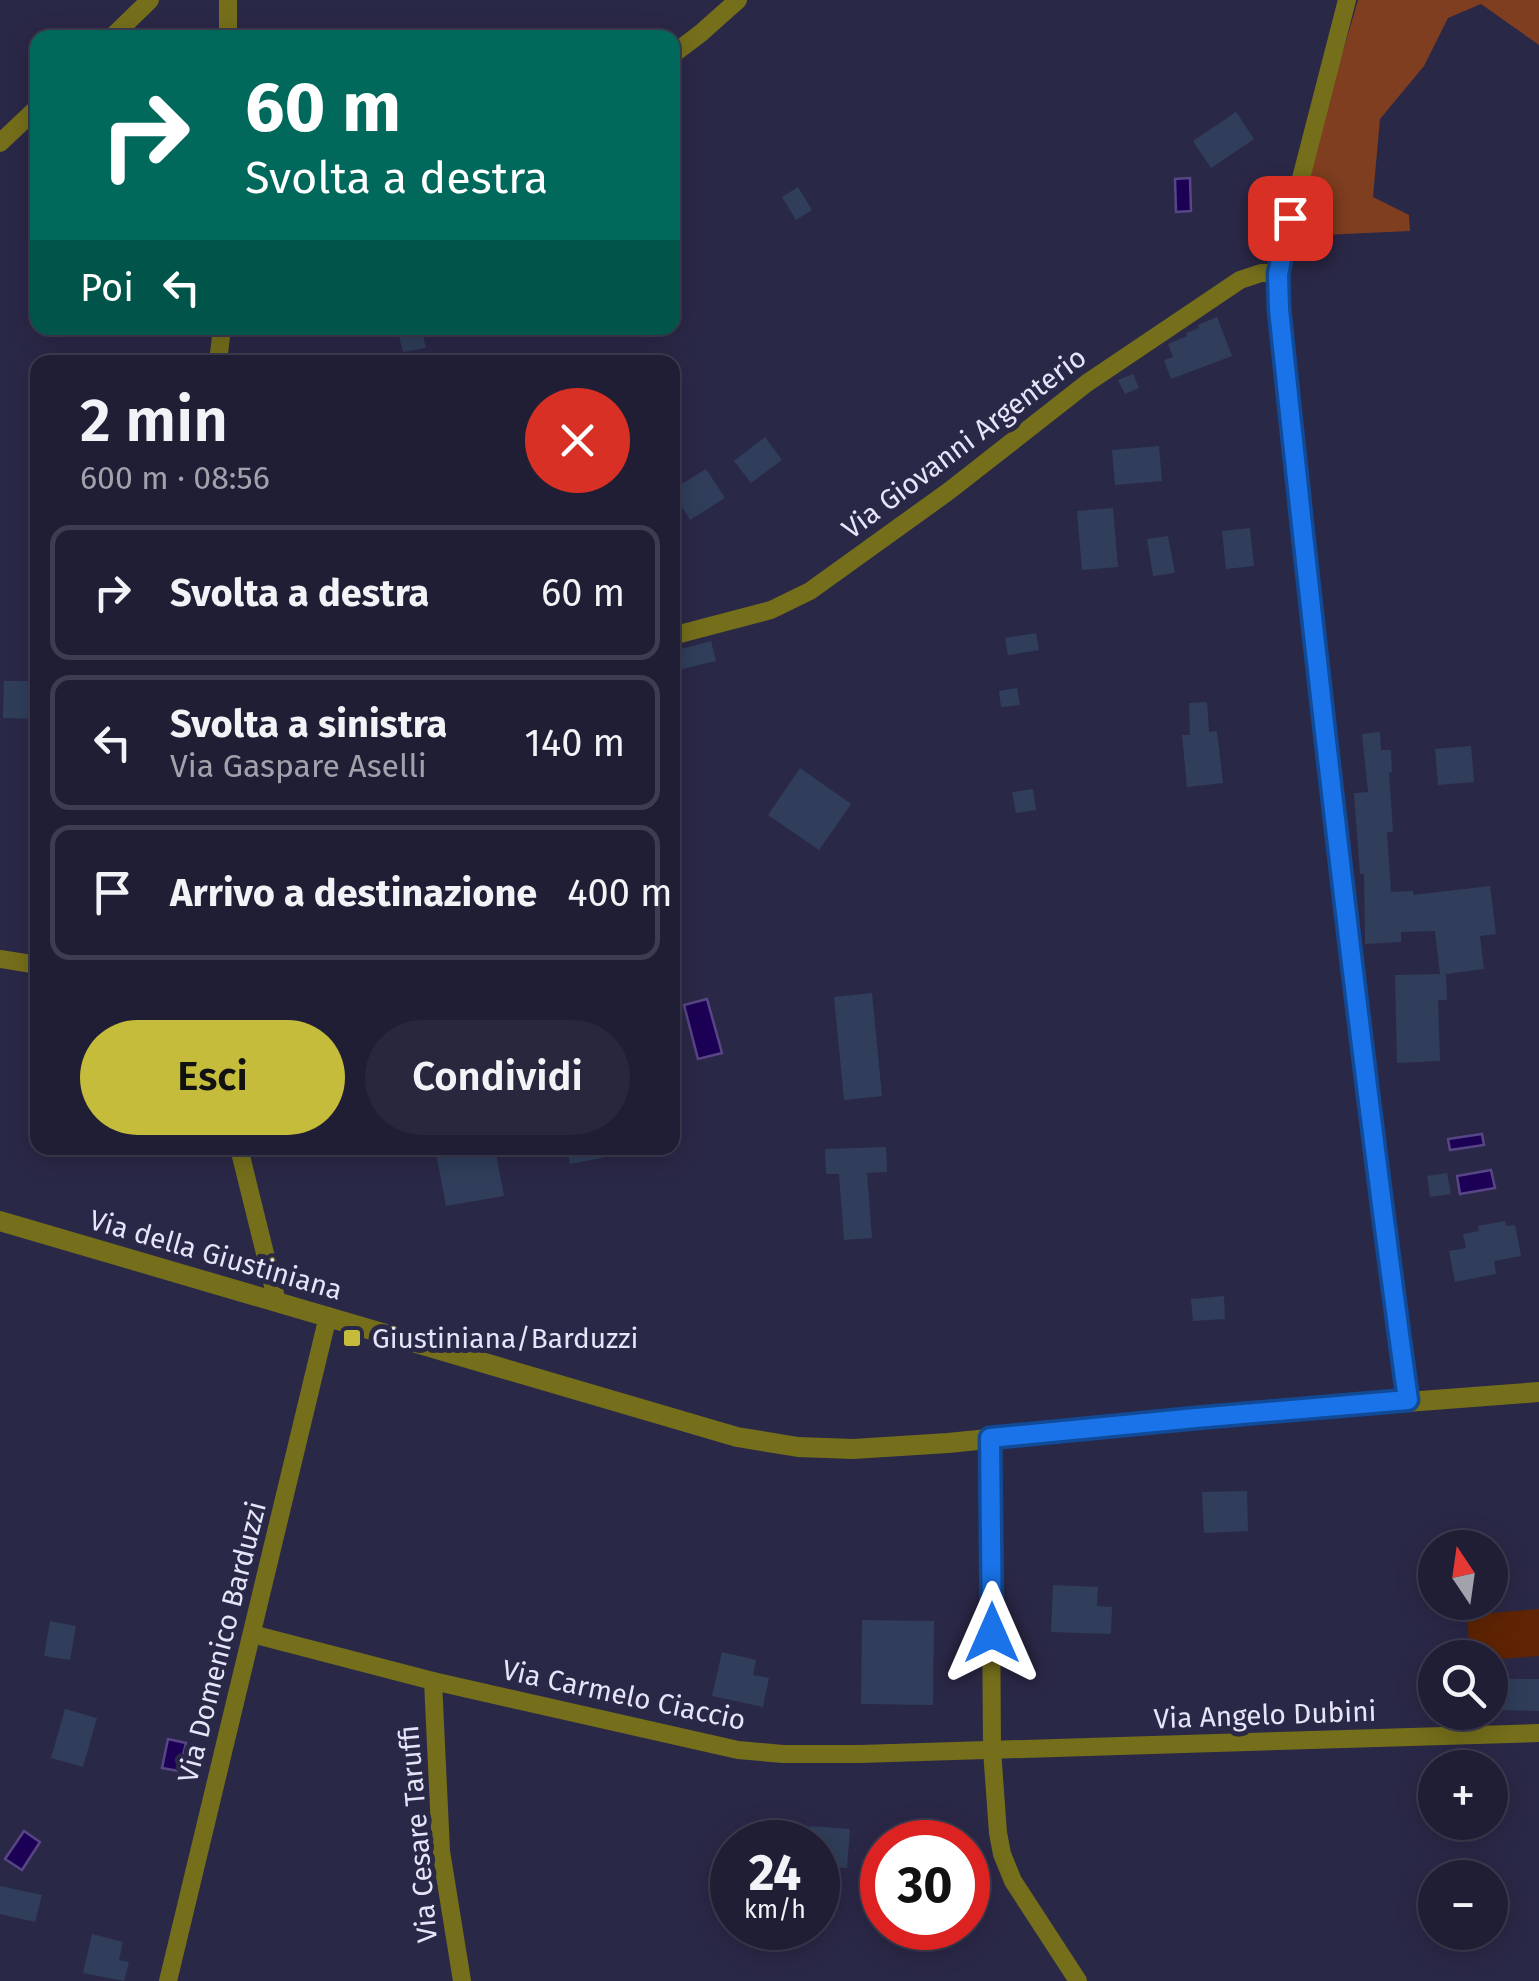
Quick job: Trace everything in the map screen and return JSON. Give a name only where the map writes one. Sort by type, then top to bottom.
[{"type":"street","points":[[119,30],[150,0]]},
{"type":"street","points":[[228,0],[228,30]]},
{"type":"street","points":[[680,47],[738,0]]},
{"type":"street","points":[[1346,0],[1278,274],[1279,309],[1312,634],[1408,1400]]},
{"type":"street","points":[[0,143],[30,115]]},
{"type":"street","name":"Via Giovanni Argenterio","points":[[680,634],[771,610],[810,592],[1118,362],[1240,280],[1260,273],[1278,274]]},
{"type":"street","points":[[0,959],[30,964]]},
{"type":"street","points":[[240,1155],[277,1302]]},
{"type":"street","name":"Via della Giustiniana","points":[[0,1221],[737,1437],[798,1447],[854,1449],[1539,1392]]},
{"type":"street","name":"Via Domenico Barduzzi","points":[[168,1981],[328,1316]]},
{"type":"street","points":[[990,1438],[992,1750],[998,1833],[1007,1867],[1025,1903],[1078,1981]]},
{"type":"street","name":"Via Carmelo Ciaccio","points":[[252,1634],[432,1682],[738,1750],[860,1754],[992,1750]]},
{"type":"street","name":"Via Cesare Taruffi","points":[[432,1682],[441,1850],[462,1981]]},
{"type":"street","name":"Via Angelo Dubini","points":[[992,1750],[1539,1734]]},
{"type":"shaded area","points":[[1358,0],[1539,0],[1539,45],[1481,4],[1448,18],[1424,66],[1380,119],[1373,197],[1409,215],[1410,231],[1301,236],[1300,223],[1322,123]]},
{"type":"shaded area","points":[[1190,178],[1191,211],[1176,212],[1175,179]]},
{"type":"shaded area","points":[[707,999],[722,1053],[698,1059],[684,1005]]},
{"type":"shaded area","points":[[1482,1134],[1484,1145],[1450,1150],[1448,1139]]},
{"type":"shaded area","points":[[1491,1170],[1495,1188],[1460,1194],[1457,1176]]},
{"type":"shaded area","points":[[1539,1609],[1539,1656],[1508,1659],[1508,1640],[1469,1640],[1467,1620],[1508,1620],[1508,1612]]},
{"type":"shaded area","points":[[168,1739],[186,1743],[179,1771],[162,1768]]},
{"type":"shaded area","points":[[24,1831],[40,1842],[22,1870],[5,1859]]},
{"type":"building","points":[[1236,112],[1254,139],[1211,168],[1193,141]]},
{"type":"building","points":[[798,187],[812,210],[796,220],[782,197]]},
{"type":"building","points":[[1217,317],[1232,356],[1171,379],[1164,360],[1173,357],[1168,344]]},
{"type":"building","points":[[399,335],[423,335],[426,348],[403,352]]},
{"type":"building","points":[[1133,374],[1139,388],[1125,394],[1118,380]]},
{"type":"building","points":[[765,437],[782,460],[751,483],[734,461]]},
{"type":"building","points":[[1159,446],[1162,481],[1115,485],[1112,450]]},
{"type":"building","points":[[706,469],[725,498],[690,520],[680,503],[680,485]]},
{"type":"building","points":[[1113,508],[1118,567],[1082,570],[1077,511]]},
{"type":"building","points":[[1250,528],[1254,566],[1226,569],[1222,531]]},
{"type":"building","points":[[1168,536],[1175,573],[1153,576],[1147,539]]},
{"type":"building","points":[[1036,633],[1039,650],[1008,655],[1005,638]]},
{"type":"building","points":[[711,641],[716,661],[680,670],[680,649]]},
{"type":"building","points":[[4,681],[30,681],[30,719],[3,718]]},
{"type":"building","points":[[1017,688],[1020,705],[1001,707],[999,691]]},
{"type":"building","points":[[1207,702],[1209,732],[1217,731],[1223,783],[1187,787],[1182,735],[1190,735],[1189,703]]},
{"type":"building","points":[[1380,732],[1381,750],[1391,750],[1393,832],[1387,832],[1391,892],[1413,891],[1413,895],[1490,886],[1496,934],[1480,936],[1484,969],[1446,974],[1447,1000],[1438,1000],[1440,1061],[1397,1063],[1395,975],[1440,974],[1435,931],[1401,932],[1401,942],[1365,944],[1364,874],[1360,874],[1354,793],[1368,792],[1362,734]]},
{"type":"building","points":[[1471,746],[1474,782],[1438,785],[1435,749]]},
{"type":"building","points":[[800,768],[851,804],[819,850],[768,815]]},
{"type":"building","points":[[1033,789],[1036,810],[1016,813],[1012,792]]},
{"type":"building","points":[[872,993],[882,1096],[844,1100],[834,997]]},
{"type":"building","points":[[886,1147],[887,1172],[867,1173],[872,1238],[844,1240],[839,1174],[826,1174],[825,1149]]},
{"type":"building","points":[[436,1155],[496,1155],[504,1196],[446,1206]]},
{"type":"building","points":[[568,1155],[616,1155],[570,1164]]},
{"type":"building","points":[[1447,1173],[1451,1194],[1430,1197],[1427,1176]]},
{"type":"building","points":[[1505,1221],[1506,1226],[1515,1225],[1521,1256],[1494,1261],[1496,1274],[1455,1282],[1449,1251],[1466,1248],[1463,1234],[1479,1231],[1478,1226]]},
{"type":"building","points":[[1224,1296],[1225,1319],[1193,1321],[1191,1299]]},
{"type":"building","points":[[1247,1491],[1248,1531],[1204,1533],[1202,1492]]},
{"type":"building","points":[[1053,1585],[1098,1587],[1097,1606],[1112,1607],[1111,1634],[1051,1632]]},
{"type":"building","points":[[862,1620],[934,1621],[933,1705],[861,1704]]},
{"type":"building","points":[[50,1621],[76,1626],[70,1660],[44,1656]]},
{"type":"building","points":[[722,1652],[756,1660],[753,1675],[769,1678],[763,1707],[712,1696]]},
{"type":"building","points":[[1508,1679],[1539,1679],[1539,1711],[1508,1710]]},
{"type":"building","points":[[65,1709],[97,1718],[83,1767],[51,1758]]},
{"type":"building","points":[[840,1828],[850,1829],[847,1868],[840,1868]]},
{"type":"building","points":[[0,1886],[42,1895],[35,1922],[0,1914]]},
{"type":"building","points":[[92,1934],[123,1942],[119,1960],[129,1962],[124,1981],[83,1973]]},
{"type":"place","name":"Giustiniana/Barduzzi","points":[[352,1338]]},
{"type":"route","points":[[992,1633],[990,1438],[1408,1400],[1312,634],[1279,309],[1278,274],[1290,218]]}]
